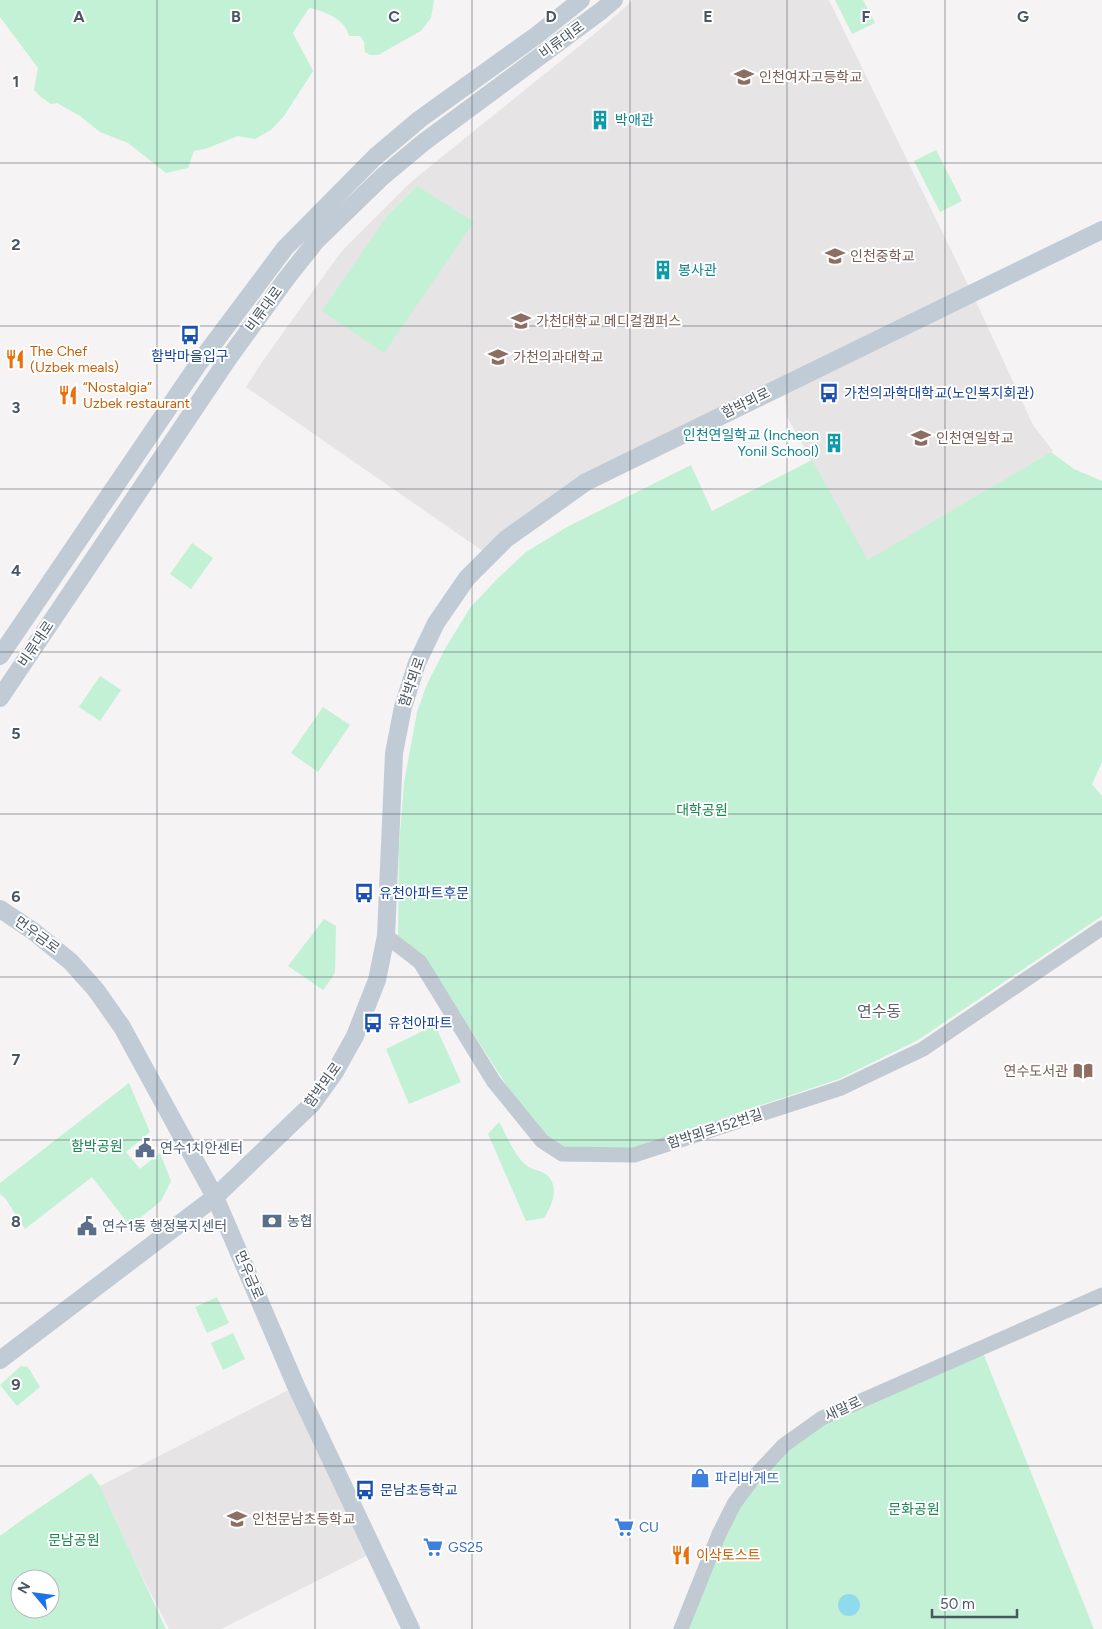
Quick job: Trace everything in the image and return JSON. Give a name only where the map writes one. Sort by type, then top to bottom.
[{"type":"main road","name":"비류대로","points":[[0,656],[199,363],[285,248],[390,144],[420,119],[537,35],[581,0]]},
{"type":"main road","name":"비류대로","points":[[0,698],[228,359],[316,241],[382,177],[424,142],[601,12],[614,0]]},
{"type":"main road","name":"함박뫼로","points":[[0,1360],[215,1198],[312,1104],[335,1072],[355,1036],[377,980],[386,936],[394,752],[402,707],[417,663],[436,623],[467,578],[506,539],[586,482],[1102,230]]},
{"type":"main road","name":"먼우금로","points":[[0,909],[48,942],[71,962],[96,990],[122,1027],[215,1198],[296,1386],[411,1629]]},
{"type":"street","name":"함박뫼로152번길","points":[[386,936],[420,962],[494,1082],[542,1141],[562,1154],[634,1155],[841,1088],[923,1049],[1102,928]]},
{"type":"street","name":"새말로","points":[[682,1629],[719,1534],[734,1504],[754,1477],[784,1445],[822,1418],[1102,1295]]},
{"type":"shaded area","points":[[633,0],[829,0],[972,293],[1033,425],[1053,451],[868,561],[787,417],[784,385],[586,482],[490,556],[246,387],[341,252],[412,181],[598,31]]},
{"type":"shaded area","name":"인천문남초등학교","points":[[296,1386],[374,1552],[221,1629],[169,1629],[100,1486]]},
{"type":"green space","points":[[0,0],[434,0],[431,18],[421,31],[378,55],[370,55],[365,52],[364,42],[360,36],[349,36],[339,20],[321,11],[309,8],[293,33],[313,71],[284,116],[271,130],[255,139],[238,136],[205,149],[194,151],[188,168],[166,173],[128,143],[100,132],[80,116],[57,103],[51,104],[34,90],[38,68],[0,17]]},
{"type":"green space","points":[[835,0],[863,0],[875,23],[852,34]]},
{"type":"green space","points":[[936,150],[962,201],[940,212],[914,161]]},
{"type":"green space","points":[[417,186],[474,222],[384,353],[322,311],[387,216]]},
{"type":"green space","name":"대학공원","points":[[1051,452],[1074,469],[1102,481],[1102,762],[1092,784],[1102,796],[1102,916],[918,1040],[839,1079],[633,1148],[565,1147],[545,1135],[518,1103],[422,954],[398,937],[399,846],[404,783],[417,712],[427,684],[446,647],[470,608],[526,552],[567,527],[691,465],[712,511],[812,460],[868,560]]},
{"type":"green space","points":[[192,543],[213,558],[191,589],[170,574]]},
{"type":"green space","points":[[100,676],[121,690],[100,721],[79,707]]},
{"type":"green space","points":[[323,707],[350,725],[318,772],[291,753]]},
{"type":"green space","points":[[324,919],[336,926],[335,973],[323,990],[288,966]]},
{"type":"green space","points":[[435,1025],[461,1082],[409,1104],[386,1049]]},
{"type":"green space","name":"함박공원","points":[[129,1083],[150,1132],[126,1152],[140,1169],[160,1153],[171,1181],[161,1201],[130,1226],[92,1177],[25,1229],[5,1198],[0,1194],[0,1183]]},
{"type":"green space","points":[[499,1122],[514,1151],[522,1161],[528,1167],[545,1173],[551,1180],[554,1191],[550,1208],[544,1218],[526,1221],[488,1134]]},
{"type":"green space","points":[[217,1297],[229,1323],[207,1333],[195,1307]]},
{"type":"green space","points":[[233,1333],[245,1359],[223,1370],[211,1343]]},
{"type":"green space","name":"문화공원","points":[[981,1348],[1094,1629],[681,1629],[734,1504],[822,1418]]},
{"type":"green space","points":[[21,1366],[28,1367],[40,1387],[17,1406],[0,1385]]},
{"type":"green space","name":"문남공원","points":[[91,1473],[100,1486],[166,1629],[0,1629],[0,1536]]},
{"type":"water","points":[[849,1594],[857,1597],[860,1605],[857,1613],[849,1616],[841,1613],[838,1605],[841,1597]]},
{"type":"place","name":"인천여자고등학교","points":[[744,77]]},
{"type":"place","name":"박애관","points":[[600,120]]},
{"type":"place","name":"인천중학교","points":[[835,256]]},
{"type":"place","name":"봉사관","points":[[663,270]]},
{"type":"place","name":"가천대학교 메디컬캠퍼스","points":[[521,321]]},
{"type":"place","name":"함박마을입구","points":[[190,335]]},
{"type":"place","name":"가천의과대학교","points":[[498,357]]},
{"type":"place","name":"The Chef (Uzbek meals)","points":[[15,359]]},
{"type":"place","name":"가천의과학대학교(노인복지회관)","points":[[829,393]]},
{"type":"place","name":"“Nostalgia” Uzbek restaurant","points":[[68,395]]},
{"type":"place","name":"인천연일학교","points":[[921,438]]},
{"type":"place","name":"인천연일학교 (Incheon Yonil School)","points":[[834,443]]},
{"type":"place","name":"유천아파트후문","points":[[364,893]]},
{"type":"place","name":"유천아파트","points":[[373,1023]]},
{"type":"place","name":"연수도서관","points":[[1083,1071]]},
{"type":"place","name":"연수1치안센터","points":[[145,1148]]},
{"type":"place","name":"농협","points":[[272,1221]]},
{"type":"place","name":"연수1동 행정복지센터","points":[[87,1226]]},
{"type":"place","name":"파리바게뜨","points":[[700,1478]]},
{"type":"place","name":"문남초등학교","points":[[365,1490]]},
{"type":"place","name":"인천문남초등학교","points":[[237,1519]]},
{"type":"place","name":"CU","points":[[624,1527]]},
{"type":"place","name":"GS25","points":[[433,1547]]},
{"type":"place","name":"이삭토스트","points":[[681,1555]]},
{"type":"district","name":"연수동","points":[[879,1011]]}]
